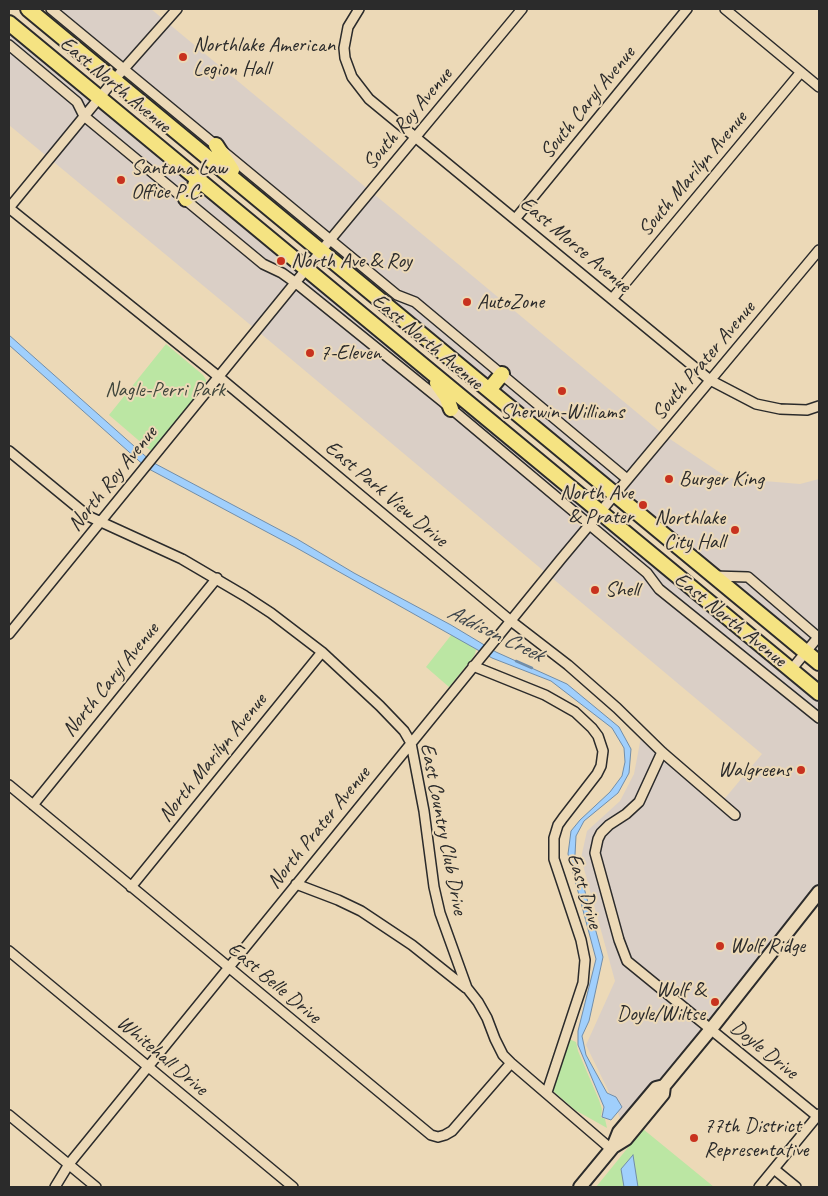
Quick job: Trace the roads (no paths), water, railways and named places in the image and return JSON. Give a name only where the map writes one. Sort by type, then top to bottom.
[{"type":"main road","name":"East North Avenue","points":[[28,9],[819,663]]},
{"type":"main road","name":"East North Avenue","points":[[9,23],[819,693]]},
{"type":"main road","points":[[216,146],[222,158],[246,189]]},
{"type":"main road","points":[[186,199],[194,189],[197,179]]},
{"type":"main road","points":[[426,368],[446,396],[451,409]]},
{"type":"main road","points":[[489,390],[502,374]]},
{"type":"main road","points":[[580,1187],[612,1148],[619,1132],[656,1088],[664,1086],[819,892]]},
{"type":"street","name":"East North Avenue","points":[[51,9],[397,295],[415,302],[627,479]]},
{"type":"street","points":[[9,208],[99,97],[177,9]]},
{"type":"street","name":"East Morse Avenue","points":[[359,9],[348,27],[344,48],[345,58],[352,77],[369,99],[416,139],[516,218],[710,380],[756,404],[780,409],[807,410],[819,406]]},
{"type":"street","name":"South Roy Avenue","points":[[321,252],[522,9]]},
{"type":"street","name":"South Caryl Avenue","points":[[516,218],[687,9]]},
{"type":"street","points":[[725,9],[819,87]]},
{"type":"street","name":"East North Avenue","points":[[9,45],[77,102],[84,116],[263,264],[296,282],[590,524],[647,573],[659,589],[819,718]]},
{"type":"street","name":"South Marilyn Avenue","points":[[612,299],[801,72]]},
{"type":"street","name":"East Park View Drive","points":[[9,208],[219,377],[511,621],[568,665],[617,708],[662,752],[735,815]]},
{"type":"street","name":"South Prater Avenue","points":[[615,494],[819,250]]},
{"type":"street","name":"North Roy Avenue","points":[[9,634],[321,252]]},
{"type":"street","name":"East Country Club Drive","points":[[9,451],[88,516],[182,558],[271,613],[322,652],[404,731],[411,743],[424,811],[434,888],[445,932],[466,988],[478,1002],[499,1047],[511,1063],[612,1148]]},
{"type":"street","name":"North Prater Avenue","points":[[55,1187],[69,1164],[148,1066],[615,494]]},
{"type":"street","points":[[713,576],[748,577],[819,637],[791,670]]},
{"type":"street","name":"North Caryl Avenue","points":[[33,805],[217,578]]},
{"type":"street","name":"North Marilyn Avenue","points":[[131,887],[322,652]]},
{"type":"street","name":"East Drive","points":[[473,666],[545,695],[575,712],[598,736],[603,750],[601,766],[597,774],[558,825],[554,838],[554,860],[581,940],[585,960],[583,984],[546,1092]]},
{"type":"street","name":"Doyle Drive","points":[[662,752],[639,802],[626,814],[608,825],[601,833],[596,847],[595,860],[618,940],[627,961],[818,1115]]},
{"type":"street","name":"East Belle Drive","points":[[9,785],[431,1135],[438,1137],[452,1131],[511,1063]]},
{"type":"street","points":[[296,884],[361,911],[412,945],[466,988]]},
{"type":"street","name":"Whitehall Drive","points":[[9,951],[293,1187]]},
{"type":"street","points":[[9,1115],[96,1187]]},
{"type":"street","points":[[759,1187],[818,1115]]},
{"type":"street","points":[[774,1169],[796,1187]]},
{"type":"water","points":[[9,335],[152,462],[297,539],[496,652],[567,684],[619,727],[631,749],[629,773],[618,793],[584,821],[576,836],[575,855],[603,957],[589,1021],[582,1036],[586,1055],[607,1093],[616,1097],[622,1107],[611,1120],[602,1117],[604,1107],[578,1045],[578,1031],[596,959],[568,854],[571,831],[610,792],[622,776],[625,762],[624,748],[612,728],[551,681],[492,658],[295,547],[147,468],[9,345]]},
{"type":"water","points":[[633,1155],[638,1187],[624,1187],[621,1169]]},
{"type":"waterway","name":"Addison Creek","points":[[516,661],[532,668]]},
{"type":"place","name":"Northlake American Legion Hall","points":[[183,57]]},
{"type":"place","name":"Santana Law Office P.C.","points":[[121,180]]},
{"type":"place","name":"North Ave & Roy","points":[[281,261]]},
{"type":"place","name":"AutoZone","points":[[467,302]]},
{"type":"place","name":"7-Eleven","points":[[310,353]]},
{"type":"place","name":"Sherwin-Williams","points":[[562,391]]},
{"type":"place","name":"Burger King","points":[[669,479]]},
{"type":"place","name":"North Ave & Prater","points":[[643,505]]},
{"type":"place","name":"Northlake City Hall","points":[[735,530]]},
{"type":"place","name":"Shell","points":[[595,590]]},
{"type":"place","name":"Walgreens","points":[[801,770]]},
{"type":"place","name":"Wolf Ridge","points":[[720,946]]},
{"type":"place","name":"Wolf & Doyle/Wiltse","points":[[715,1002]]},
{"type":"place","name":"77th District Representative","points":[[694,1138]]},
{"type":"park label","name":"Nagle-Perri Park","points":[[165,390]]}]
